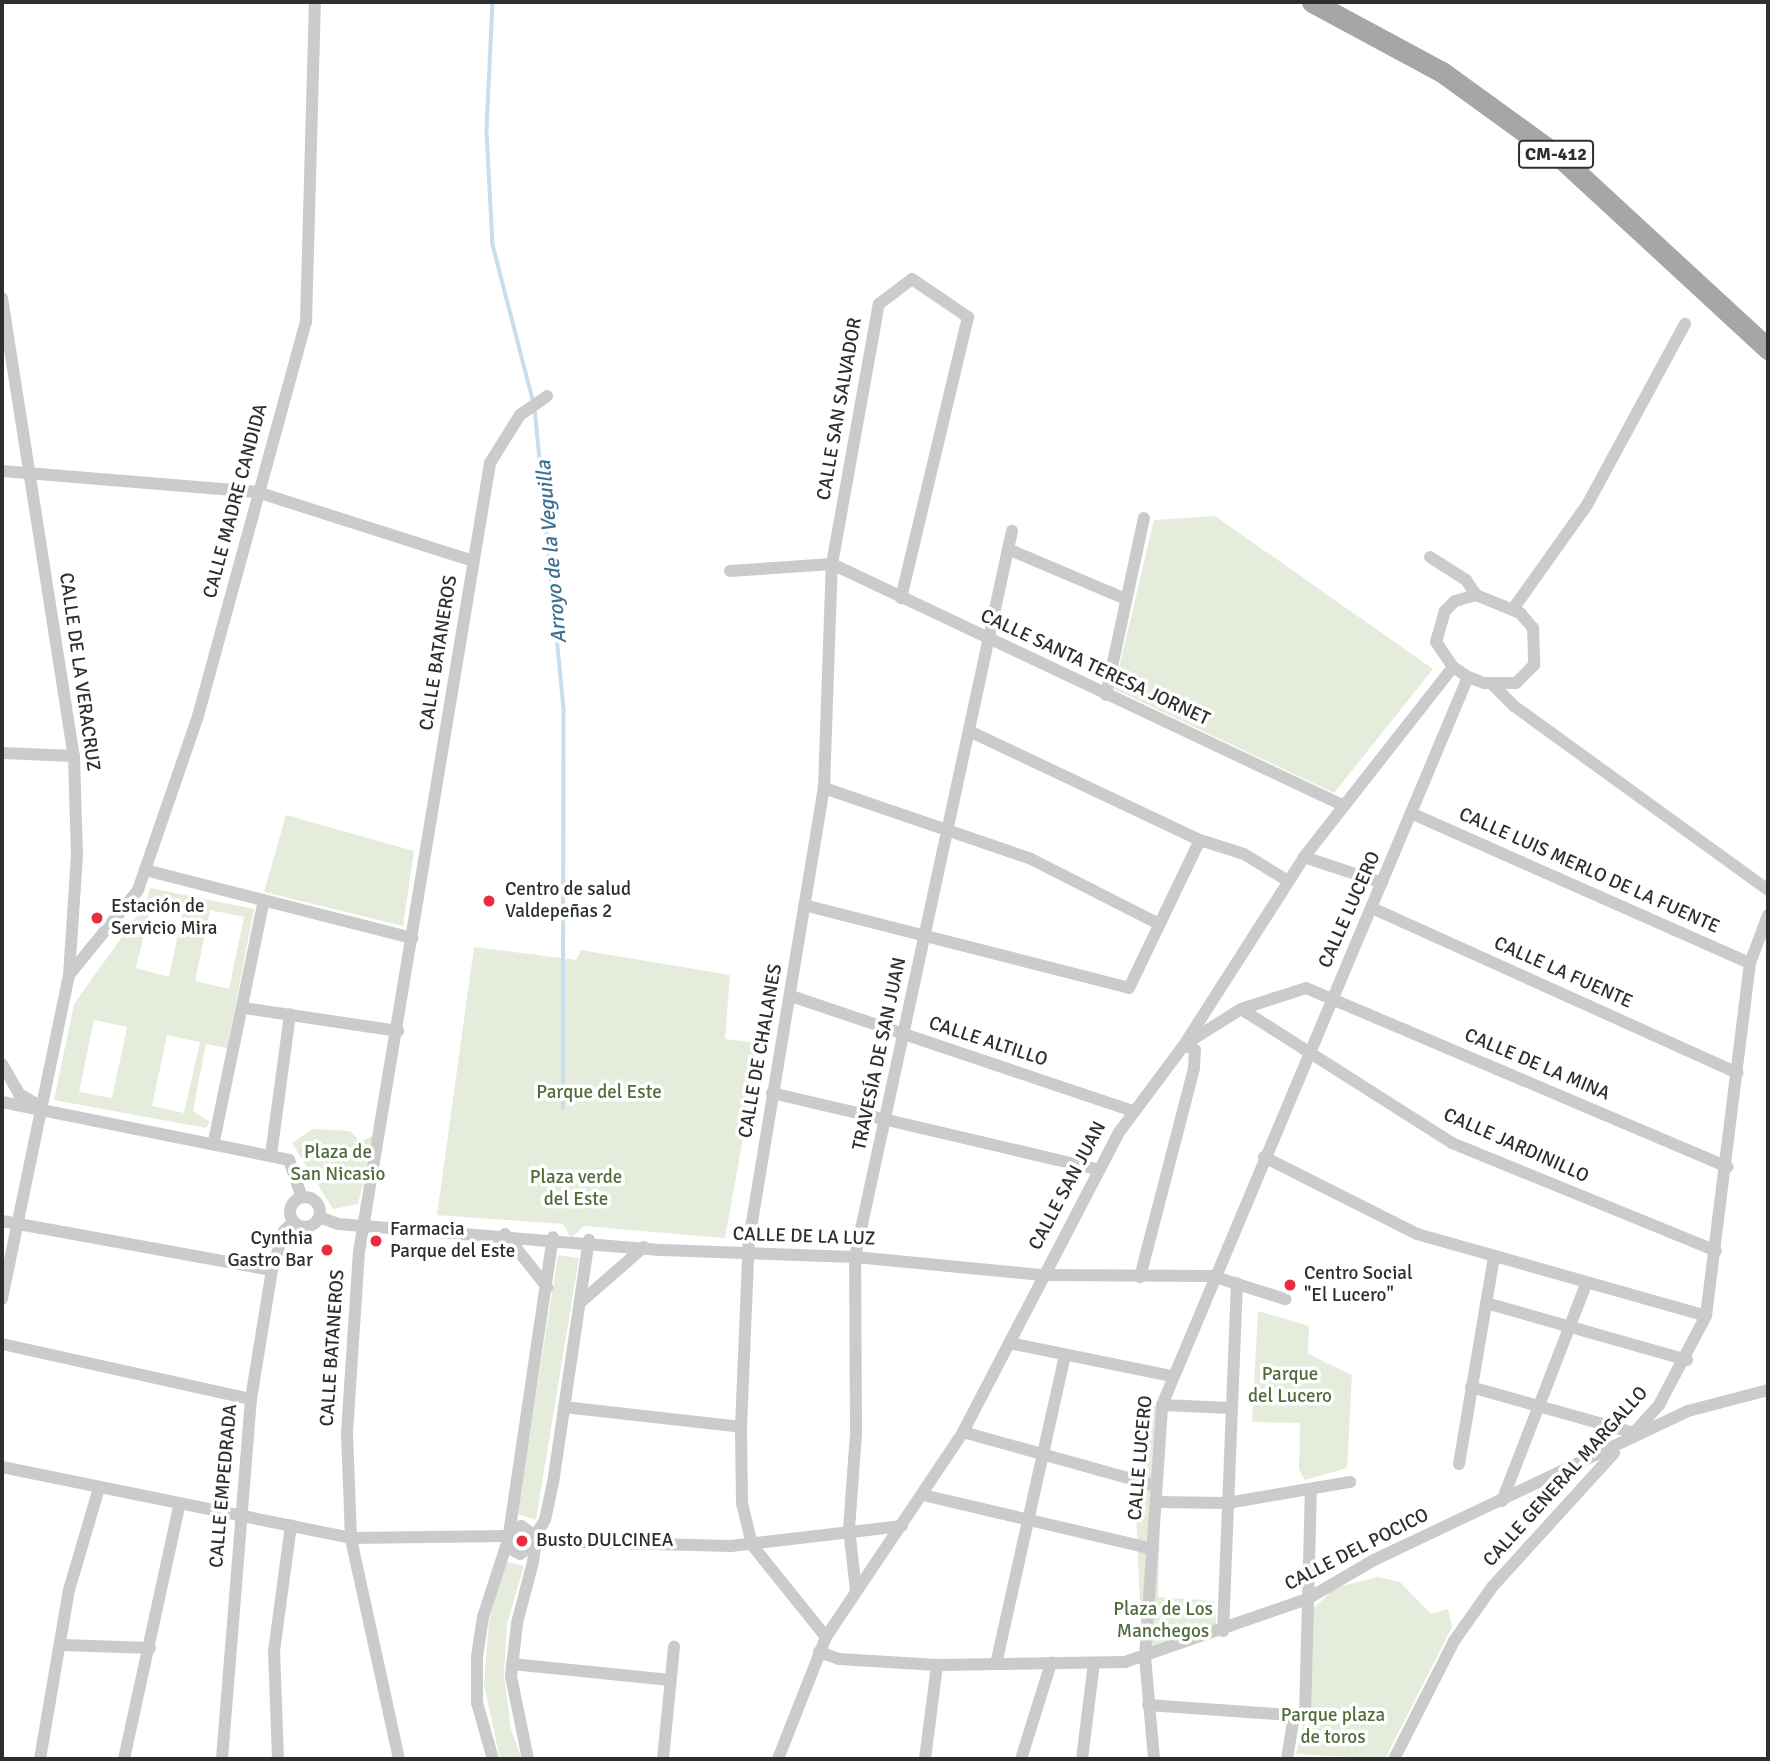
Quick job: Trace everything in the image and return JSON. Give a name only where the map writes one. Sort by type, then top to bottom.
[{"type":"main road","name":"CM-412","points":[[1312,2],[1442,72],[1561,158],[1768,349]]},
{"type":"street","name":"CALLE MADRE CANDIDA","points":[[69,975],[138,890],[198,716],[257,492],[306,322],[315,2]]},
{"type":"street","name":"CALLE SAN SALVADOR","points":[[832,564],[879,304],[912,279],[968,317],[901,598]]},
{"type":"street","name":"CALLE DE LA VERACRUZ","points":[[2,298],[32,474],[74,756],[77,855],[69,975],[39,1107],[2,1299]]},
{"type":"street","points":[[1513,609],[1587,505],[1685,324]]},
{"type":"street","name":"CALLE BATANEROS","points":[[399,1759],[351,1538],[347,1432],[363,1225],[398,1031],[490,463],[528,407],[544,398]]},
{"type":"street","points":[[2,471],[257,492],[473,561]]},
{"type":"street","points":[[1106,695],[1144,518]]},
{"type":"street","name":"TRAVESÍA DE SAN JUAN","points":[[856,1591],[849,1530],[856,1433],[855,1257],[1012,531]]},
{"type":"street","points":[[1008,549],[1126,599]]},
{"type":"street","points":[[1430,557],[1466,580],[1476,595],[1513,609],[1533,628],[1534,665],[1516,683],[1492,684],[1468,677],[1453,667],[1436,642],[1437,624],[1455,601],[1476,595]]},
{"type":"street","points":[[730,571],[832,564]]},
{"type":"street","name":"CALLE SANTA TERESA JORNET","points":[[832,564],[1342,805]]},
{"type":"street","name":"CALLE DE CHALANES","points":[[752,1545],[742,1503],[741,1427],[747,1254],[824,788],[832,564]]},
{"type":"street","name":"CALLE SAN JUAN","points":[[778,1759],[826,1637],[963,1432],[1097,1169],[1133,1111],[1184,1045],[1287,881],[1342,805],[1453,667]]},
{"type":"street","name":"CALLE LUCERO","points":[[1154,1759],[1145,1657],[1162,1405],[1212,1276],[1413,814],[1468,677]]},
{"type":"street","points":[[1492,684],[1514,706],[1768,890]]},
{"type":"street","points":[[969,731],[1200,839],[1244,854],[1287,881]]},
{"type":"street","points":[[2,754],[74,756]]},
{"type":"street","points":[[824,788],[1031,859],[1159,924]]},
{"type":"street","name":"CALLE LUIS MERLO DE LA FUENTE","points":[[1413,814],[1750,963]]},
{"type":"street","points":[[804,905],[1129,988],[1200,839]]},
{"type":"street","points":[[1304,858],[1382,883]]},
{"type":"street","points":[[145,870],[412,938]]},
{"type":"street","points":[[214,1141],[244,1008],[264,900]]},
{"type":"street","name":"CALLE LA FUENTE","points":[[1372,908],[1737,1073]]},
{"type":"street","name":"CALLE GENERAL MARGALLO","points":[[1394,1759],[1454,1641],[1493,1586],[1635,1433],[1688,1360],[1706,1316],[1728,1167],[1750,963],[1768,915]]},
{"type":"street","name":"CALLE DE LA MINA","points":[[1184,1045],[1241,1009],[1306,988],[1728,1167]]},
{"type":"street","name":"CALLE ALTILLO","points":[[791,996],[1133,1111]]},
{"type":"street","points":[[244,1008],[398,1031]]},
{"type":"street","name":"CALLE JARDINILLO","points":[[1241,1009],[1452,1143],[1716,1251]]},
{"type":"street","points":[[271,1155],[290,1014]]},
{"type":"street","points":[[1140,1277],[1194,1068],[1195,1050],[1184,1045]]},
{"type":"street","points":[[2,1065],[10,1100],[271,1155],[294,1167],[302,1197]]},
{"type":"street","points":[[772,1093],[886,1117],[1097,1169]]},
{"type":"street","points":[[1264,1157],[1416,1234],[1706,1316]]},
{"type":"street","points":[[302,1197],[316,1203],[319,1217],[308,1227],[293,1222],[290,1207],[302,1197]]},
{"type":"street","name":"CALLE DE LA LUZ","points":[[319,1217],[363,1225],[553,1237],[747,1254],[855,1257],[1043,1275],[1212,1276],[1285,1299]]},
{"type":"street","points":[[2,1221],[272,1270]]},
{"type":"street","name":"CALLE EMPEDRADA","points":[[222,1759],[251,1399],[272,1270],[284,1231],[293,1222]]},
{"type":"street","points":[[505,1234],[547,1287]]},
{"type":"street","points":[[493,1759],[477,1703],[477,1657],[482,1617],[508,1536],[553,1237]]},
{"type":"street","points":[[528,1759],[511,1693],[512,1664],[535,1540],[545,1520],[582,1301],[589,1240]]},
{"type":"street","points":[[582,1301],[644,1247]]},
{"type":"street","points":[[1459,1464],[1493,1257]]},
{"type":"street","points":[[1223,1631],[1237,1283]]},
{"type":"street","points":[[1503,1502],[1586,1284]]},
{"type":"street","points":[[1486,1303],[1688,1360]]},
{"type":"street","points":[[1009,1343],[1171,1376]]},
{"type":"street","points":[[2,1344],[251,1399]]},
{"type":"street","points":[[996,1664],[1065,1356]]},
{"type":"street","points":[[1472,1387],[1635,1433]]},
{"type":"street","name":"CALLE DEL POCICO","points":[[819,1652],[839,1659],[937,1665],[1094,1663],[1145,1657],[1307,1599],[1374,1560],[1619,1448],[1688,1412],[1768,1390]]},
{"type":"street","points":[[1162,1405],[1231,1408]]},
{"type":"street","points":[[564,1407],[741,1427]]},
{"type":"street","points":[[963,1432],[1044,1457],[1156,1486]]},
{"type":"street","points":[[2,1467],[351,1538],[508,1536],[520,1526],[535,1540],[752,1545],[849,1530],[902,1526]]},
{"type":"street","points":[[1156,1502],[1227,1503],[1311,1493],[1350,1482]]},
{"type":"street","points":[[40,1759],[62,1645],[69,1590],[99,1488]]},
{"type":"street","points":[[1287,1759],[1299,1716],[1311,1493]]},
{"type":"street","points":[[923,1495],[1027,1523],[1153,1549]]},
{"type":"street","points":[[124,1759],[180,1503]]},
{"type":"street","points":[[278,1759],[274,1651],[291,1525]]},
{"type":"street","points":[[508,1536],[520,1554],[535,1540]]},
{"type":"street","points":[[752,1545],[826,1637]]},
{"type":"street","points":[[62,1645],[149,1648]]},
{"type":"street","points":[[663,1759],[674,1647]]},
{"type":"street","points":[[1082,1759],[1094,1663]]},
{"type":"street","points":[[512,1664],[670,1680]]},
{"type":"street","points":[[1021,1759],[1051,1664]]},
{"type":"street","points":[[925,1759],[937,1665]]},
{"type":"street","points":[[1148,1705],[1299,1716]]},
{"type":"green space","points":[[1215,516],[1433,669],[1334,793],[1114,689],[1154,520]]},
{"type":"green space","points":[[286,815],[414,851],[403,926],[264,892]]},
{"type":"green space","points":[[150,888],[254,909],[227,1048],[206,1044],[193,1111],[210,1122],[206,1128],[54,1100],[74,1004],[145,905]],"holes":[[[153,897],[184,905],[169,977],[136,968]],[[210,910],[244,917],[229,989],[195,981]],[[94,1020],[127,1027],[112,1098],[79,1092]],[[167,1035],[200,1042],[184,1113],[152,1106]]]},
{"type":"green space","name":"Parque del Este","points":[[474,947],[576,960],[581,950],[730,975],[725,1039],[760,1043],[725,1238],[584,1226],[571,1238],[563,1224],[437,1215]]},
{"type":"green space","name":"Plaza de San Nicasio","points":[[313,1129],[350,1131],[361,1142],[375,1134],[358,1204],[333,1209],[292,1143]]},
{"type":"green space","points":[[558,1255],[579,1258],[536,1520],[517,1514]]},
{"type":"green space","name":"Parque del Lucero","points":[[1258,1311],[1309,1326],[1308,1354],[1352,1375],[1347,1468],[1305,1480],[1299,1469],[1300,1423],[1252,1422]]},
{"type":"green space","name":"Plaza de Los Manchegos","points":[[1149,1404],[1163,1408],[1158,1597],[1215,1601],[1216,1626],[1142,1653],[1136,1514]]},
{"type":"green space","points":[[504,1561],[524,1566],[507,1624],[504,1675],[511,1729],[522,1759],[500,1759],[484,1684],[489,1621]]},
{"type":"green space","name":"Parque plaza de toros","points":[[1378,1577],[1400,1582],[1431,1614],[1448,1609],[1452,1627],[1385,1759],[1296,1754],[1307,1709],[1306,1615],[1335,1588]]},
{"type":"waterway","name":"Arroyo de la Veguilla","points":[[493,2],[487,131],[493,245],[533,400]]},
{"type":"waterway","name":"Arroyo de la Veguilla","points":[[535,408],[564,711],[563,1108]]},
{"type":"place","name":"Centro de salud Valdepeñas 2","points":[[489,901]]},
{"type":"place","name":"Estación de Servicio Mira","points":[[97,918]]},
{"type":"place","name":"Farmacia Parque del Este","points":[[376,1241]]},
{"type":"place","name":"Cynthia Gastro Bar","points":[[327,1250]]},
{"type":"place","name":"Centro Social \"El Lucero\"","points":[[1290,1285]]},
{"type":"place","name":"Busto DULCINEA","points":[[522,1541]]},
{"type":"park label","name":"Plaza verde del Este","points":[[576,1189]]}]
